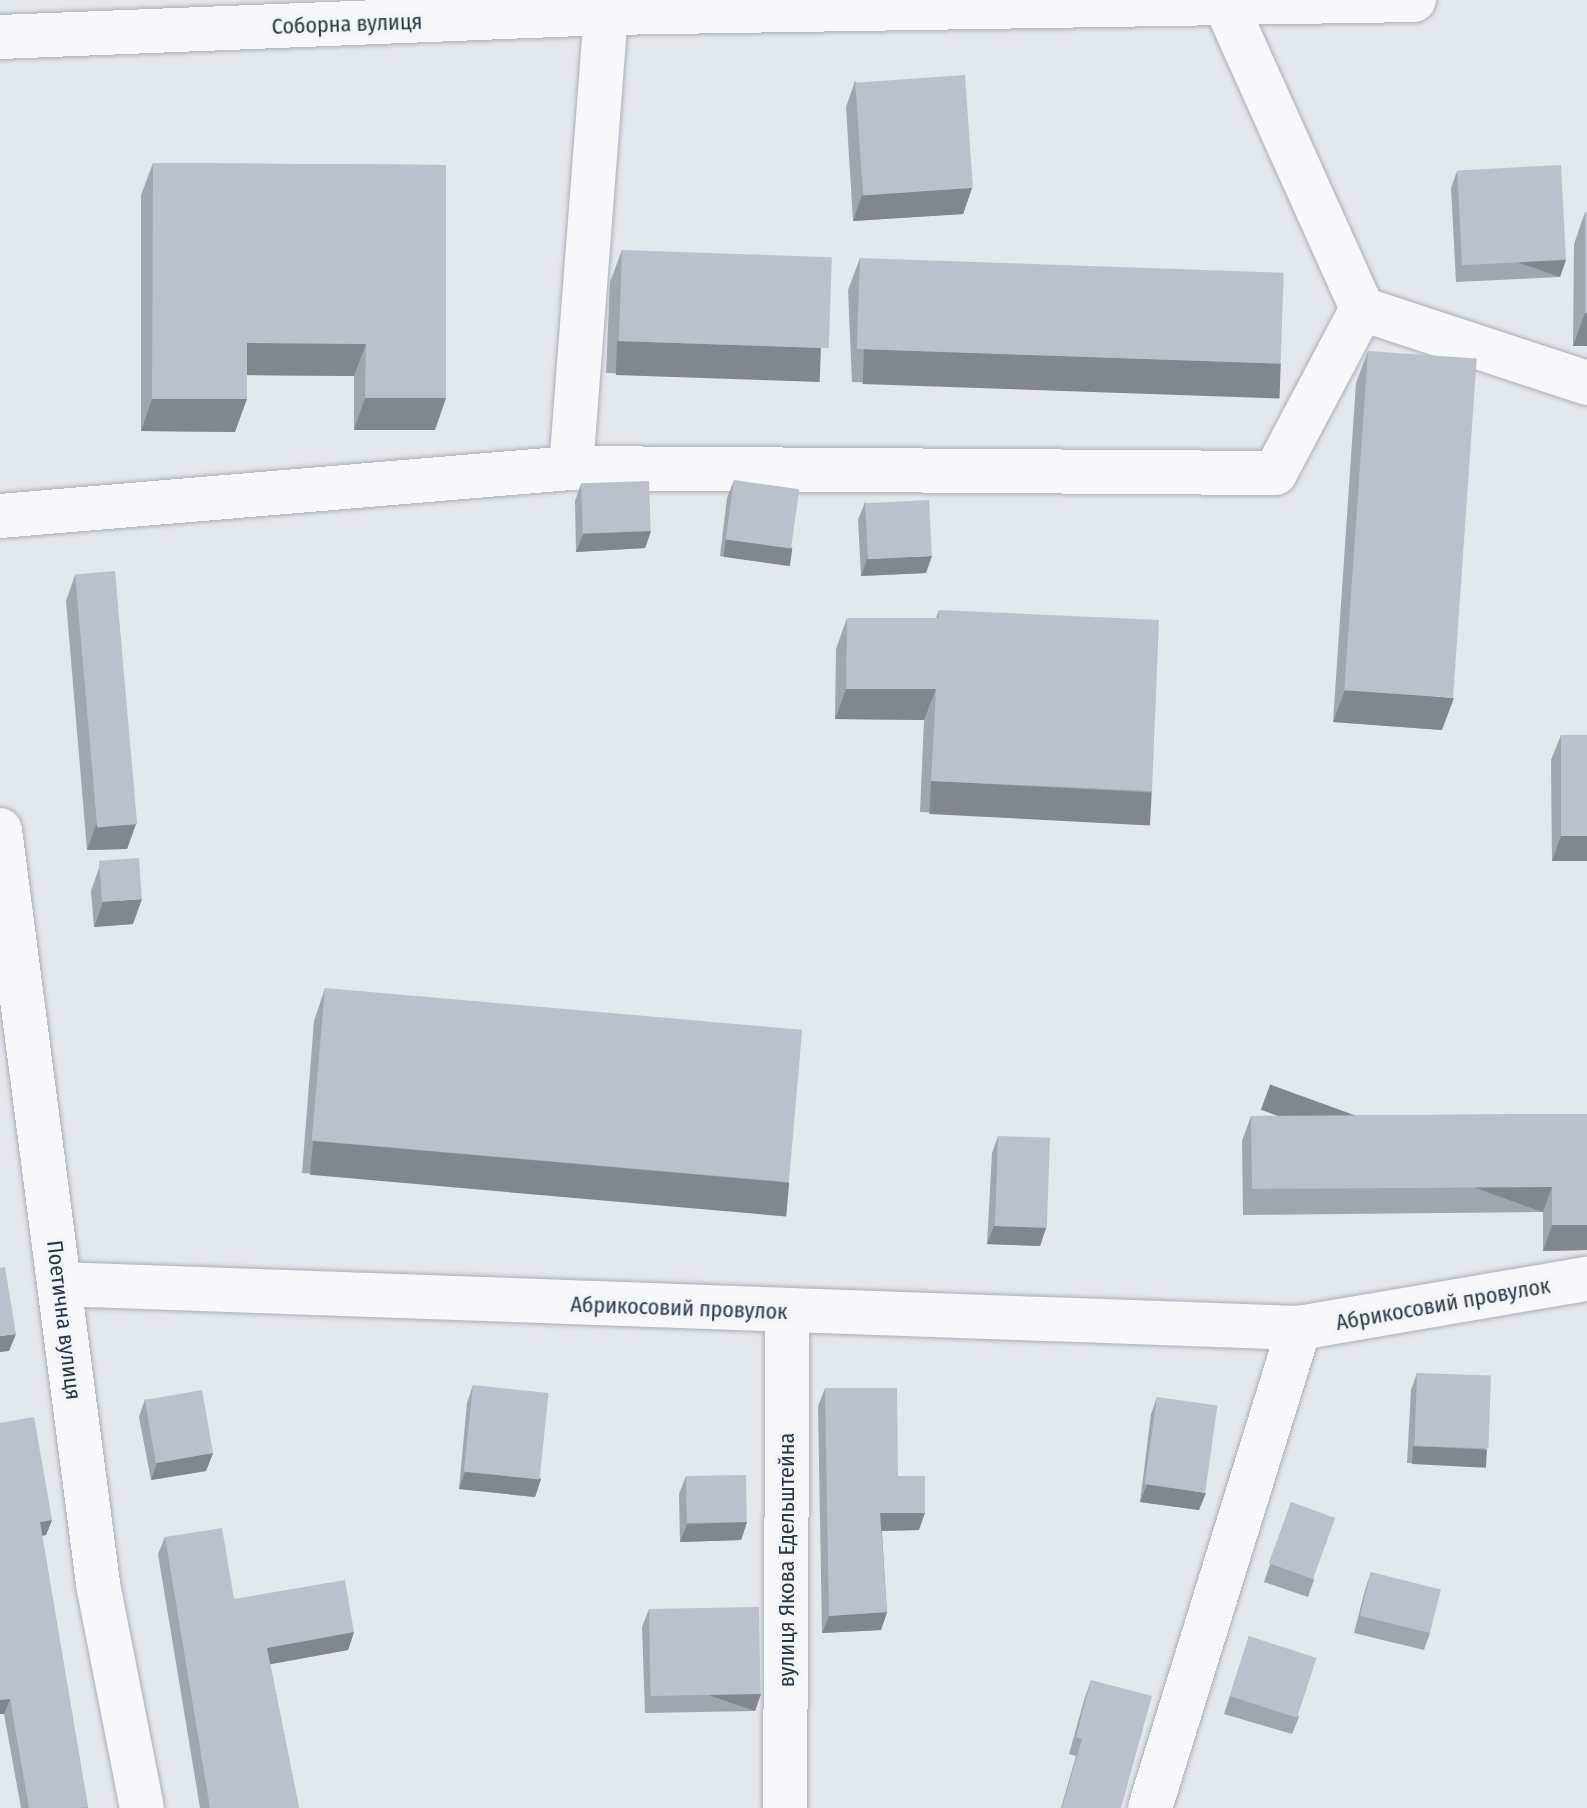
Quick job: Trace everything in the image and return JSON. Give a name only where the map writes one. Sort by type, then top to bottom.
[{"type":"street","name":"Соборна вулиця","points":[[0,37],[755,7],[1227,8],[1414,0]]},
{"type":"street","points":[[1227,8],[1362,309],[1587,383]]},
{"type":"street","points":[[571,468],[606,13]]},
{"type":"street","points":[[0,516],[571,468],[1275,473],[1362,309]]},
{"type":"street","name":"Поетична вулиця","points":[[0,830],[98,1584],[142,1808]]},
{"type":"street","name":"Абрикосовий провулок","points":[[59,1284],[788,1313],[1299,1328],[1587,1279]]},
{"type":"street","name":"вулиця Якова Едельштейна","points":[[785,1808],[788,1313]]},
{"type":"street","points":[[1150,1808],[1299,1328]]},
{"type":"building","points":[[965,75],[973,188],[863,195],[855,83]]},
{"type":"building","points":[[153,163],[446,165],[446,398],[365,398],[366,344],[247,343],[247,399],[152,399]]},
{"type":"building","points":[[1561,165],[1566,260],[1462,265],[1457,170]]},
{"type":"building","points":[[1587,212],[1587,313],[1585,313]]},
{"type":"building","points":[[622,250],[832,257],[829,348],[619,341]]},
{"type":"building","points":[[860,258],[1284,273],[1281,364],[857,349]]},
{"type":"building","points":[[1368,351],[1477,359],[1453,698],[1344,690]]},
{"type":"building","points":[[734,480],[799,489],[791,549],[726,539]]},
{"type":"building","points":[[649,481],[651,531],[583,533],[581,483]]},
{"type":"building","points":[[929,500],[932,556],[868,559],[865,503]]},
{"type":"building","points":[[115,571],[137,824],[97,828],[75,574]]},
{"type":"building","points":[[939,610],[1159,620],[1152,791],[931,781],[936,689],[846,689],[847,618],[939,618]]},
{"type":"building","points":[[1561,735],[1587,735],[1587,836],[1561,836]]},
{"type":"building","points":[[139,858],[142,899],[102,902],[99,861]]},
{"type":"building","points":[[325,988],[802,1030],[789,1182],[312,1140]]},
{"type":"building","points":[[1587,1114],[1587,1225],[1552,1225],[1552,1187],[1252,1189],[1251,1116]]},
{"type":"building","points":[[998,1136],[1050,1138],[1047,1228],[995,1226]]},
{"type":"building","points":[[5,1267],[16,1334],[0,1336],[0,1268]]},
{"type":"building","points":[[1417,1373],[1491,1376],[1488,1449],[1414,1446]]},
{"type":"building","points":[[473,1385],[549,1393],[539,1479],[464,1472]]},
{"type":"building","points":[[825,1388],[897,1388],[898,1476],[925,1476],[925,1513],[880,1513],[887,1612],[829,1616]]},
{"type":"building","points":[[202,1390],[213,1453],[156,1463],[145,1400]]},
{"type":"building","points":[[1157,1397],[1217,1405],[1205,1493],[1145,1484]]},
{"type":"building","points":[[34,1417],[52,1520],[40,1522],[88,1807],[81,1808],[29,1808],[10,1699],[0,1700],[0,1423]]},
{"type":"building","points":[[746,1475],[747,1522],[687,1523],[686,1476]]},
{"type":"building","points":[[1291,1502],[1335,1518],[1313,1579],[1269,1563]]},
{"type":"building","points":[[222,1528],[234,1599],[345,1580],[354,1632],[267,1648],[299,1808],[210,1808],[165,1537]]},
{"type":"building","points":[[1371,1572],[1441,1589],[1430,1633],[1360,1616]]},
{"type":"building","points":[[759,1607],[761,1694],[651,1696],[649,1609]]},
{"type":"building","points":[[1249,1636],[1317,1658],[1297,1718],[1230,1696]]},
{"type":"building","points":[[1091,1680],[1152,1696],[1121,1808],[1062,1808],[1082,1739],[1076,1737]]}]
